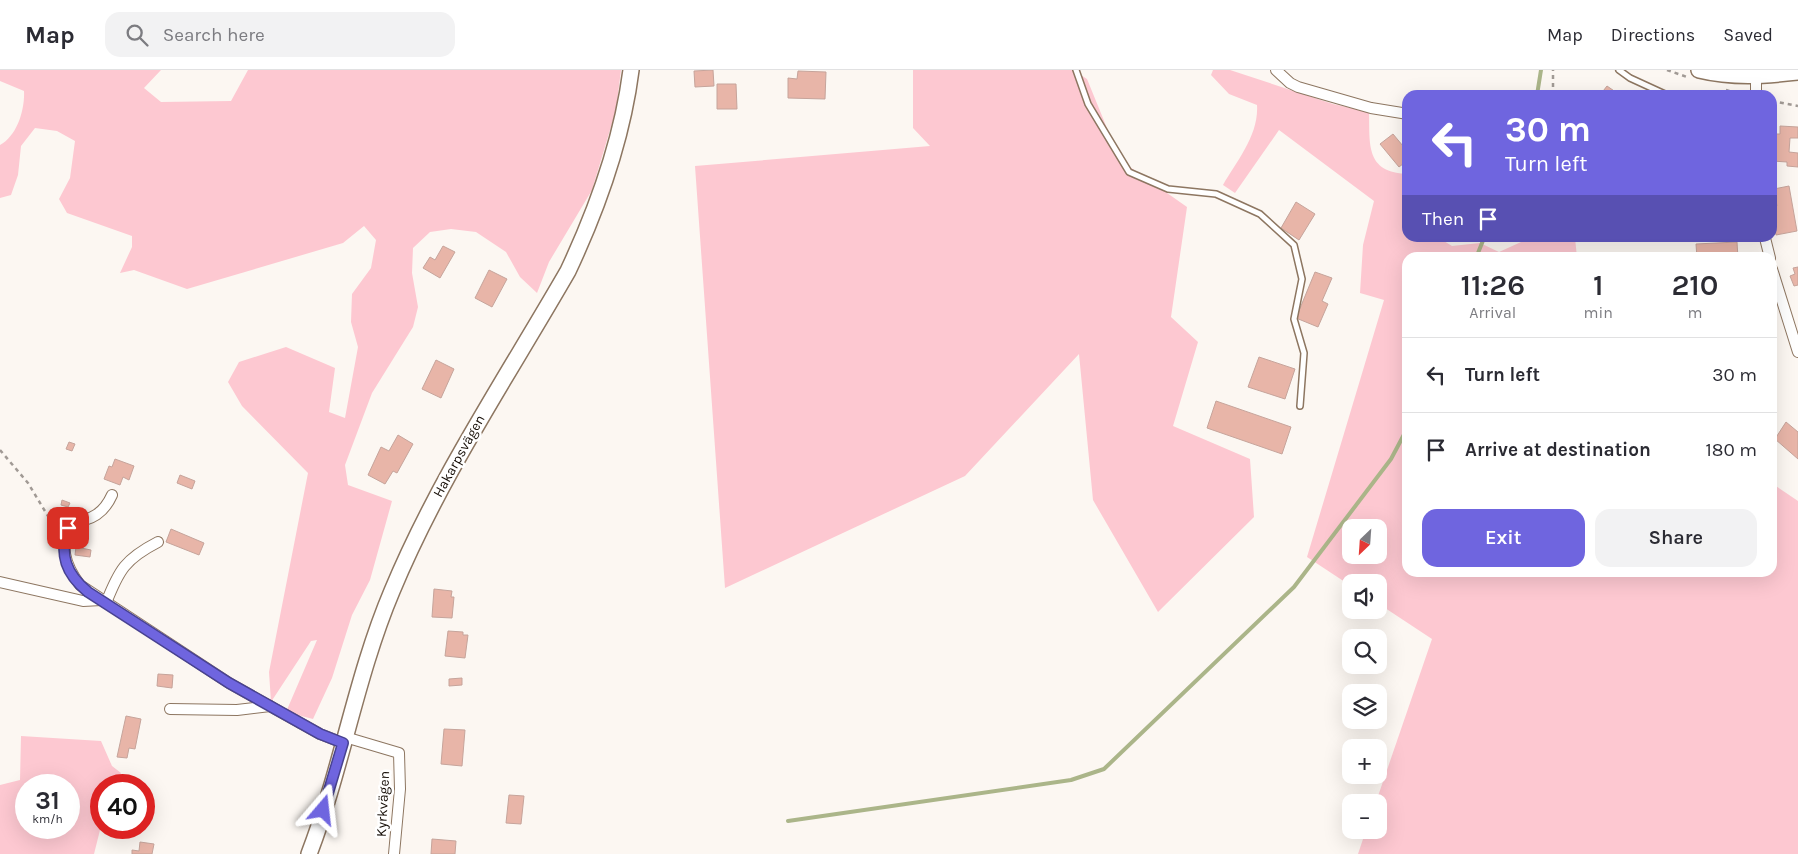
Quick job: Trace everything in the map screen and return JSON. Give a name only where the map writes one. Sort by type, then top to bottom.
[{"type":"street","name":"Hakarpsvägen","points":[[309,854],[380,621],[408,555],[448,472],[555,294],[583,240],[602,192],[616,148],[631,70]]},
{"type":"street","points":[[1276,70],[1290,83],[1298,87],[1371,108],[1402,113]]},
{"type":"street","points":[[1699,70],[1726,75],[1756,76],[1798,72]]},
{"type":"street","points":[[1756,76],[1756,90]]},
{"type":"street","points":[[1777,285],[1798,352]]},
{"type":"street","points":[[112,495],[106,507],[99,514],[87,520],[73,522],[62,546],[68,567],[80,585],[103,602],[229,683],[320,734],[344,740]]},
{"type":"street","points":[[103,602],[120,571],[136,553],[158,542]]},
{"type":"street","points":[[0,582],[83,601],[103,602]]},
{"type":"street","points":[[170,709],[237,710],[270,706]]},
{"type":"street","name":"Kyrkvägen","points":[[344,740],[399,753],[400,789],[394,854]]},
{"type":"lane","points":[[1076,70],[1088,104],[1129,172],[1168,189],[1216,194],[1260,214],[1294,244],[1302,279],[1294,319],[1304,354],[1300,406]]},
{"type":"lane","points":[[1620,70],[1630,78],[1656,90]]},
{"type":"path","points":[[1553,70],[1553,90]]},
{"type":"path","points":[[1777,102],[1798,106]]},
{"type":"path","points":[[0,450],[28,483],[54,524],[62,546]]},
{"type":"shaded area","points":[[0,70],[161,70],[144,88],[161,102],[231,101],[248,70],[621,70],[616,110],[592,190],[549,262],[537,293],[520,277],[506,252],[476,232],[451,229],[430,232],[413,248],[412,273],[418,307],[413,327],[372,393],[345,465],[348,485],[392,501],[370,580],[352,615],[332,678],[313,719],[286,712],[317,640],[311,641],[271,702],[269,672],[308,473],[242,406],[228,382],[239,362],[286,347],[335,368],[329,412],[345,418],[358,347],[351,322],[352,294],[371,268],[376,240],[364,226],[343,243],[187,289],[134,270],[120,273],[132,247],[132,236],[67,213],[59,199],[70,178],[75,141],[57,131],[35,128],[21,146],[18,175],[11,195],[0,198],[0,145],[11,135],[19,122],[24,91],[0,81]]},
{"type":"shaded area","points":[[913,70],[1073,70],[1087,79],[1120,160],[1187,207],[1171,317],[1198,342],[1173,426],[1250,459],[1254,517],[1158,612],[1093,500],[1079,354],[965,476],[725,588],[695,166],[930,146],[913,128]]},
{"type":"shaded area","points":[[1213,70],[1230,70],[1333,104],[1369,112],[1370,145],[1377,162],[1383,168],[1402,173],[1402,242],[1446,242],[1452,246],[1480,243],[1499,252],[1402,252],[1402,577],[1777,577],[1777,487],[1798,501],[1798,854],[1358,854],[1363,839],[1387,839],[1387,794],[1379,794],[1382,784],[1387,784],[1387,770],[1432,639],[1387,609],[1387,574],[1342,574],[1342,580],[1307,557],[1384,300],[1360,293],[1363,245],[1374,201],[1279,130],[1235,193],[1223,185],[1251,137],[1257,116],[1257,105],[1229,94],[1211,75]]},
{"type":"shaded area","points":[[1521,242],[1575,242],[1576,252],[1499,252]]},
{"type":"shaded area","points":[[21,736],[101,741],[112,766],[121,773],[90,774],[90,839],[98,839],[94,854],[0,854],[0,785],[15,781],[15,839],[80,839],[80,774],[20,774]]},
{"type":"building","points":[[713,70],[714,86],[695,87],[694,71]]},
{"type":"building","points":[[798,71],[826,72],[825,99],[788,98],[788,78],[797,79]]},
{"type":"building","points":[[717,84],[736,84],[737,109],[717,109]]},
{"type":"building","points":[[1607,86],[1613,90],[1604,90]]},
{"type":"building","points":[[1780,126],[1798,127],[1798,138],[1790,138],[1789,152],[1798,153],[1798,167],[1787,166],[1787,162],[1777,161],[1777,134],[1780,134]]},
{"type":"building","points":[[1393,134],[1402,145],[1402,165],[1399,167],[1380,144]]},
{"type":"building","points":[[1789,186],[1797,231],[1777,235],[1777,188]]},
{"type":"building","points":[[1296,202],[1315,214],[1299,240],[1281,228]]},
{"type":"building","points":[[1737,242],[1738,252],[1697,252],[1696,244]]},
{"type":"building","points":[[443,246],[455,252],[440,278],[423,268],[430,257],[435,260]]},
{"type":"building","points":[[1798,267],[1798,285],[1794,286],[1790,276],[1795,274],[1793,268]]},
{"type":"building","points":[[489,270],[507,279],[492,307],[475,298]]},
{"type":"building","points":[[1315,272],[1332,278],[1322,301],[1328,304],[1318,327],[1296,318]]},
{"type":"building","points":[[1259,357],[1295,369],[1285,399],[1248,387]]},
{"type":"building","points":[[436,360],[454,369],[441,398],[422,389]]},
{"type":"building","points":[[1216,401],[1291,427],[1282,454],[1207,428]]},
{"type":"building","points":[[1786,422],[1798,432],[1798,459],[1777,441],[1777,436]]},
{"type":"building","points":[[398,435],[413,444],[397,473],[393,471],[385,484],[368,475],[381,447],[389,451]]},
{"type":"building","points":[[69,442],[75,444],[72,451],[66,449]]},
{"type":"building","points":[[115,459],[134,466],[129,480],[123,477],[120,485],[104,479],[109,466],[112,467]]},
{"type":"building","points":[[180,475],[195,481],[192,489],[177,483]]},
{"type":"building","points":[[62,500],[70,503],[68,507],[61,505]]},
{"type":"building","points":[[171,529],[204,543],[199,555],[166,542]]},
{"type":"building","points":[[76,547],[91,550],[90,557],[75,555]]},
{"type":"building","points":[[434,589],[452,591],[451,597],[454,597],[452,618],[432,617]]},
{"type":"building","points":[[448,631],[463,632],[463,635],[468,635],[465,658],[445,656]]},
{"type":"building","points":[[158,674],[173,675],[172,688],[157,686]]},
{"type":"building","points":[[462,678],[462,685],[449,686],[449,679]]},
{"type":"building","points":[[126,716],[141,719],[135,749],[129,748],[127,758],[117,757]]},
{"type":"building","points":[[444,729],[465,730],[462,766],[441,764]]},
{"type":"building","points":[[509,795],[524,796],[521,824],[506,823]]},
{"type":"building","points":[[432,839],[456,841],[455,854],[431,854]]},
{"type":"building","points":[[140,842],[154,844],[152,854],[132,854],[132,850],[139,851]]},
{"type":"waterway","points":[[1538,90],[1541,70]]},
{"type":"waterway","points":[[1478,252],[1482,242]]},
{"type":"waterway","points":[[788,821],[1071,780],[1104,769],[1294,587],[1391,459],[1402,438]]},
{"type":"route","points":[[68,528],[62,546],[68,567],[80,585],[88,592],[229,683],[320,734],[343,743],[323,810]]}]
